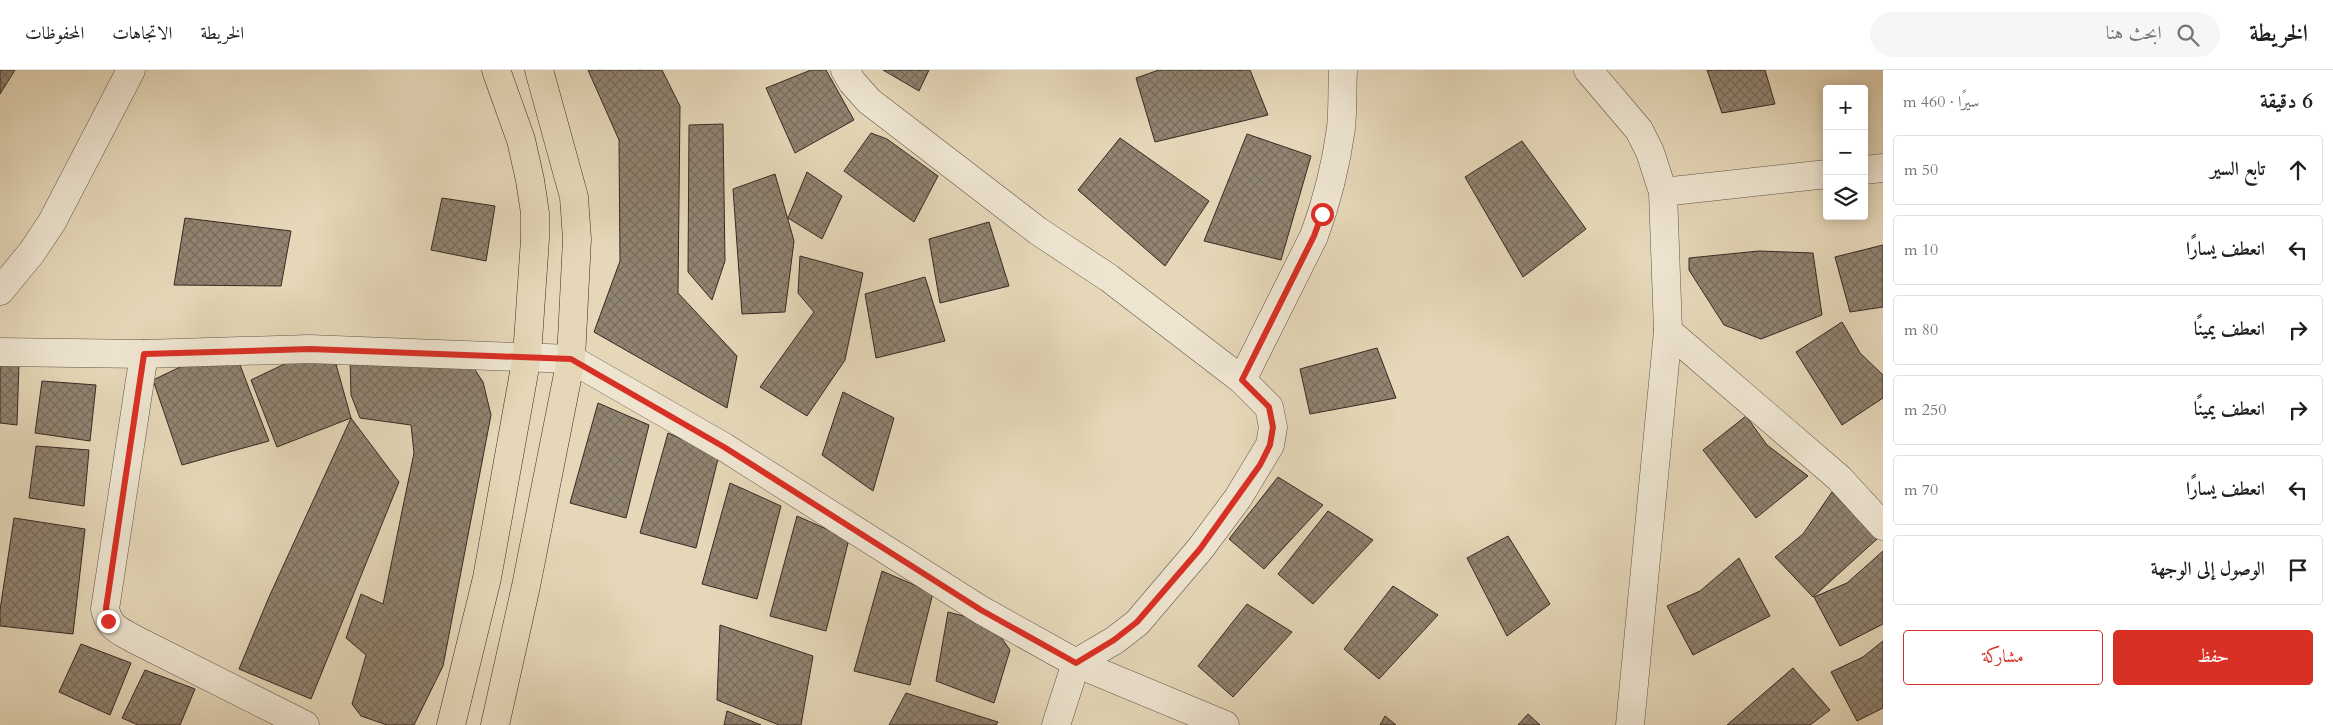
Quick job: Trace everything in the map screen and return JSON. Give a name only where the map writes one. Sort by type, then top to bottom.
[{"type":"main road","points":[[452,725],[487,578],[527,356],[535,214],[521,140],[496,70]]},
{"type":"main road","points":[[495,725],[526,586],[571,359],[577,239],[574,197],[539,70]]},
{"type":"street","points":[[0,291],[32,252],[52,222],[131,70]]},
{"type":"street","points":[[845,70],[852,82],[869,101],[1038,231],[1109,278],[1242,380],[1269,407],[1273,427],[1270,445],[1260,465],[1200,549],[1137,622],[1114,640],[1076,663],[1056,725]]},
{"type":"street","points":[[1242,380],[1314,236],[1322,214],[1341,127],[1343,70]]},
{"type":"street","points":[[1588,70],[1640,130],[1650,152],[1662,192],[1668,331],[1630,725]]},
{"type":"street","points":[[1868,170],[1883,168]]},
{"type":"street","points":[[1662,192],[1823,174]]},
{"type":"street","points":[[1668,331],[1839,478],[1883,526]]},
{"type":"street","points":[[0,352],[144,354],[310,349],[571,359],[724,447],[981,610],[1076,663],[1225,725]]},
{"type":"street","points":[[144,354],[106,608],[108,621],[114,628],[134,639],[305,725]]},
{"type":"building","points":[[0,70],[15,70],[0,94]]},
{"type":"building","points":[[588,70],[662,70],[680,106],[678,293],[737,356],[727,408],[594,332],[620,261],[619,140]]},
{"type":"building","points":[[811,70],[826,70],[854,120],[795,153],[766,88]]},
{"type":"building","points":[[883,70],[929,70],[919,91]]},
{"type":"building","points":[[1159,70],[1250,70],[1268,115],[1155,142],[1136,78]]},
{"type":"building","points":[[1707,70],[1765,70],[1775,104],[1722,113]]},
{"type":"building","points":[[723,124],[725,261],[712,300],[688,272],[689,125]]},
{"type":"building","points":[[871,133],[887,139],[938,176],[914,222],[844,171]]},
{"type":"building","points":[[1247,134],[1311,156],[1281,260],[1204,241]]},
{"type":"building","points":[[1120,138],[1209,201],[1165,266],[1078,190]]},
{"type":"building","points":[[1522,141],[1586,229],[1523,277],[1465,177]]},
{"type":"building","points":[[807,172],[842,196],[822,239],[788,218]]},
{"type":"building","points":[[775,174],[794,241],[785,312],[742,314],[733,189]]},
{"type":"building","points":[[442,198],[495,206],[486,261],[431,250]]},
{"type":"building","points":[[185,218],[291,231],[281,286],[174,285]]},
{"type":"building","points":[[989,222],[1009,286],[940,303],[929,239]]},
{"type":"building","points":[[1883,245],[1883,307],[1850,312],[1835,257]]},
{"type":"building","points":[[1759,251],[1813,253],[1822,315],[1761,339],[1724,325],[1689,270],[1689,258]]},
{"type":"building","points":[[800,256],[863,273],[845,360],[807,416],[760,387],[814,312],[798,293]]},
{"type":"building","points":[[925,277],[945,341],[876,358],[865,294]]},
{"type":"building","points":[[1842,322],[1860,353],[1883,375],[1883,398],[1842,425],[1796,352]]},
{"type":"building","points":[[1377,348],[1396,398],[1310,414],[1300,369]]},
{"type":"building","points":[[201,357],[237,357],[269,441],[182,465],[153,380]]},
{"type":"building","points":[[299,357],[334,357],[351,418],[277,447],[251,380]]},
{"type":"building","points":[[350,358],[470,362],[483,382],[491,415],[443,666],[414,725],[387,725],[361,716],[352,704],[366,655],[346,638],[361,594],[383,604],[414,453],[411,425],[360,418],[351,395]]},
{"type":"building","points":[[0,361],[19,362],[17,425],[0,423]]},
{"type":"building","points":[[42,381],[96,385],[90,441],[35,433]]},
{"type":"building","points":[[843,392],[894,418],[873,491],[822,455]]},
{"type":"building","points":[[598,403],[649,425],[626,518],[570,503]]},
{"type":"building","points":[[1746,416],[1767,445],[1808,476],[1756,518],[1703,450]]},
{"type":"building","points":[[351,418],[399,482],[311,699],[239,669],[269,597]]},
{"type":"building","points":[[668,433],[719,455],[696,548],[640,533]]},
{"type":"building","points":[[36,446],[89,450],[84,506],[29,498]]},
{"type":"building","points":[[1278,477],[1323,505],[1264,569],[1229,539]]},
{"type":"building","points":[[730,483],[781,506],[757,599],[702,584]]},
{"type":"building","points":[[1832,492],[1877,539],[1813,597],[1775,557],[1803,534]]},
{"type":"building","points":[[1328,511],[1373,540],[1313,604],[1278,574]]},
{"type":"building","points":[[797,516],[849,539],[826,631],[770,616]]},
{"type":"building","points":[[14,518],[85,529],[73,634],[0,626],[0,610]]},
{"type":"building","points":[[1508,536],[1550,604],[1507,636],[1467,558]]},
{"type":"building","points":[[1883,551],[1883,624],[1840,646],[1814,597],[1847,583]]},
{"type":"building","points":[[1739,558],[1770,616],[1693,655],[1667,606],[1700,591]]},
{"type":"building","points":[[882,571],[933,593],[910,685],[854,671]]},
{"type":"building","points":[[1393,586],[1438,615],[1379,679],[1344,649]]},
{"type":"building","points":[[1247,604],[1292,632],[1233,697],[1198,666]]},
{"type":"building","points":[[948,612],[991,623],[1010,650],[994,703],[936,681]]},
{"type":"building","points":[[720,625],[813,656],[801,725],[779,725],[717,700]]},
{"type":"building","points":[[1883,641],[1883,708],[1857,721],[1831,672],[1863,657]]},
{"type":"building","points":[[81,644],[131,663],[110,715],[59,692]]},
{"type":"building","points":[[1793,668],[1830,710],[1810,725],[1727,725]]},
{"type":"building","points":[[145,670],[195,689],[180,725],[138,725],[122,718]]},
{"type":"building","points":[[906,693],[998,722],[996,725],[889,725]]},
{"type":"building","points":[[727,711],[761,725],[724,725]]},
{"type":"building","points":[[1528,714],[1540,725],[1518,725]]},
{"type":"building","points":[[1385,716],[1396,725],[1380,725]]},
{"type":"route","points":[[108,621],[106,608],[144,354],[310,349],[527,356],[571,359],[724,447],[981,610],[1076,663],[1114,640],[1137,622],[1200,549],[1260,465],[1270,445],[1273,427],[1269,407],[1242,380],[1314,236],[1322,214]]}]
